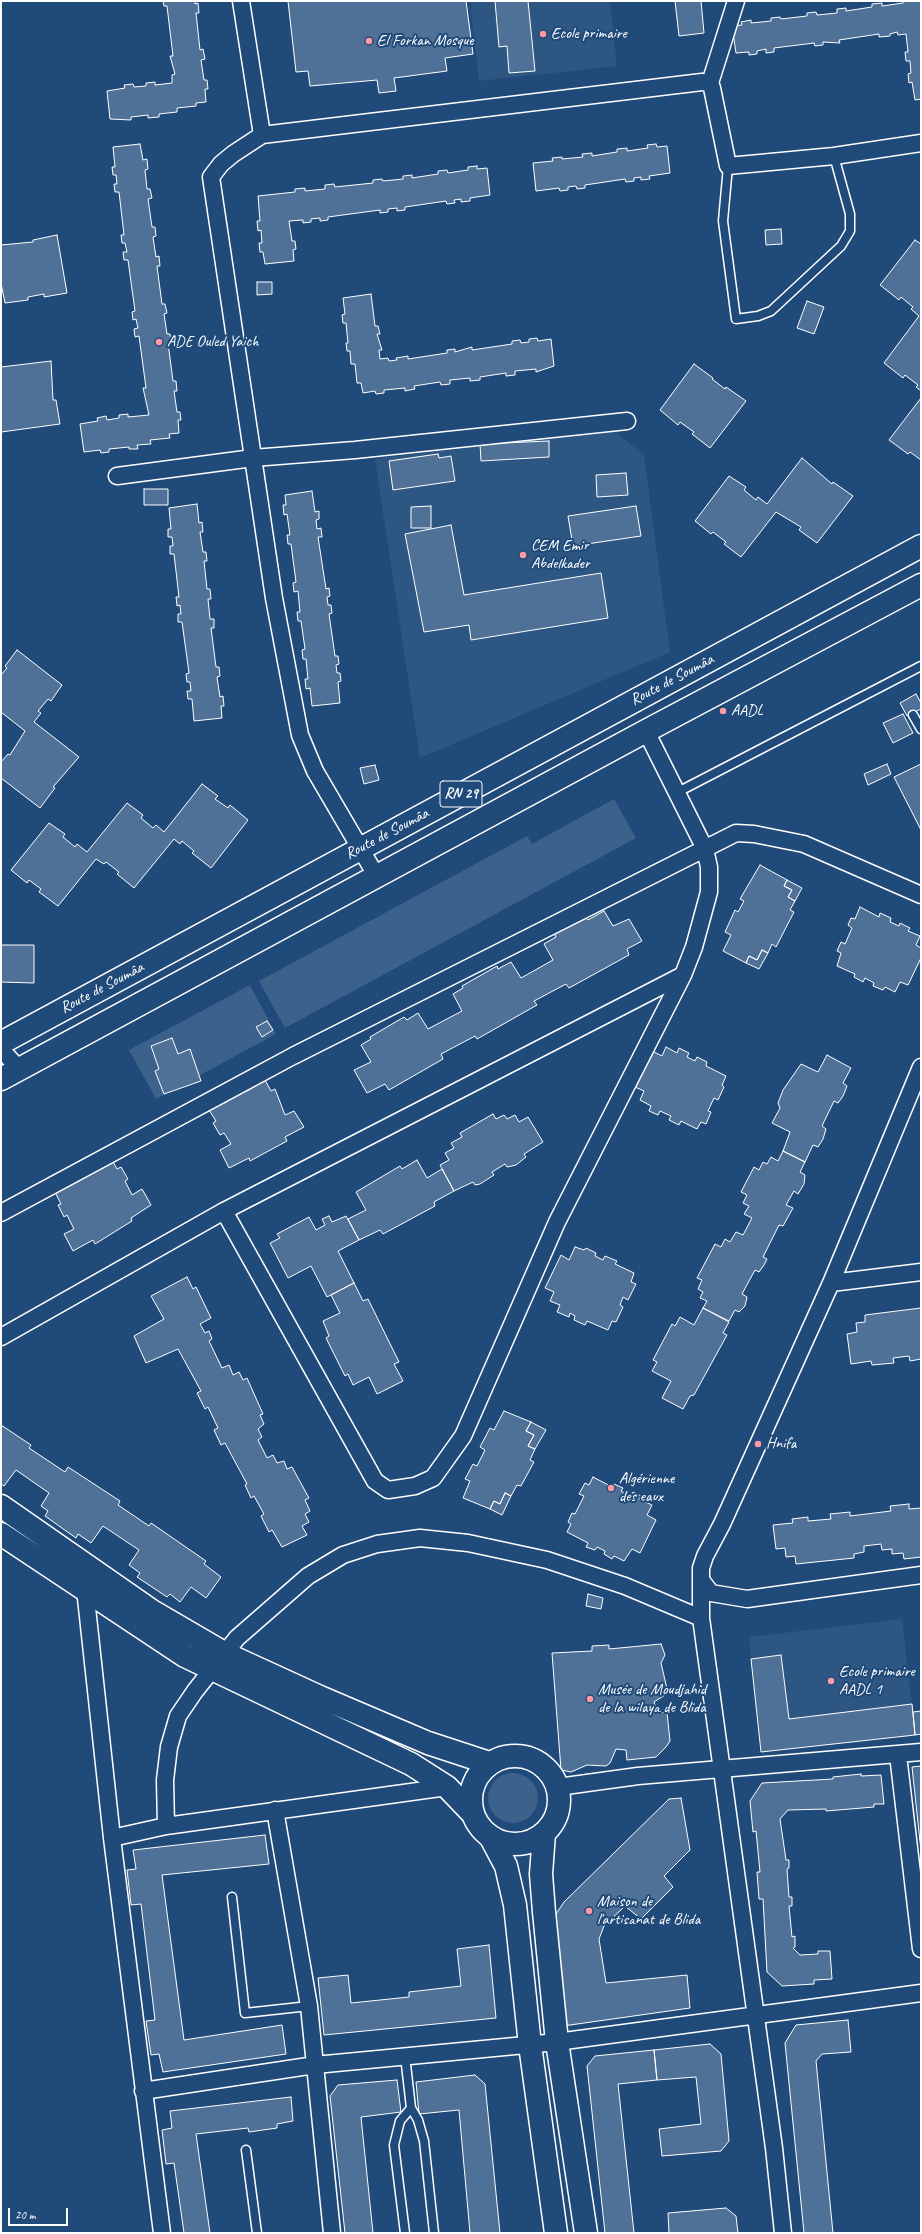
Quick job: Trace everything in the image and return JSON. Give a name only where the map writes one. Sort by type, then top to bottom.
[{"type":"main road","name":"Route de Soumâa","points":[[1,1043],[921,546]]},
{"type":"main road","name":"Route de Soumâa","points":[[10,1074],[646,731],[921,585]]},
{"type":"main road","points":[[1,1506],[152,1611],[218,1661],[411,1764],[447,1787],[471,1812],[481,1828],[490,1836],[503,1842],[518,1844],[532,1840],[544,1833],[558,1812],[560,1800],[558,1787],[547,1770],[531,1759],[518,1756],[504,1757],[490,1763],[475,1780],[472,1791],[471,1812]]},
{"type":"main road","points":[[1,1534],[185,1656],[218,1661],[320,1697],[428,1743],[490,1763]]},
{"type":"main road","points":[[544,1833],[541,1874],[557,2042],[586,2233]]},
{"type":"main road","points":[[490,1836],[506,1866],[515,1905],[530,2045],[556,2233]]},
{"type":"street","points":[[241,1],[262,135]]},
{"type":"street","points":[[736,1],[710,83],[715,96],[728,166],[834,156],[921,143]]},
{"type":"street","points":[[377,877],[316,771],[300,735],[276,606],[211,177],[221,164],[233,154],[262,135],[697,83],[710,83]]},
{"type":"street","points":[[117,476],[253,458],[355,450],[627,421]]},
{"type":"street","points":[[224,1211],[375,1481],[388,1490],[415,1486],[433,1478],[463,1436],[557,1222],[683,975],[694,947],[709,892],[709,867],[705,849],[646,731]]},
{"type":"street","points":[[1,1213],[294,1056],[736,833],[754,834],[804,844],[921,895]]},
{"type":"street","points":[[1,1337],[224,1211],[683,975]]},
{"type":"street","points":[[1,1049],[10,1074]]},
{"type":"street","points":[[783,2233],[774,2148],[701,1618],[701,1568],[705,1556],[722,1524],[831,1283],[921,1067]]},
{"type":"street","points":[[831,1283],[921,1272]]},
{"type":"street","points":[[166,1826],[165,1780],[169,1748],[178,1716],[218,1661],[260,1617],[308,1576],[337,1558],[376,1544],[420,1538],[468,1543],[546,1560],[625,1586],[701,1618]]},
{"type":"street","points":[[701,1580],[711,1593],[747,1599],[921,1575]]},
{"type":"street","points":[[84,1589],[112,1838],[162,2233]]},
{"type":"street","points":[[558,1787],[631,1776],[921,1752]]},
{"type":"street","points":[[898,1755],[921,1949]]},
{"type":"street","points":[[112,1838],[166,1826],[447,1787]]},
{"type":"street","points":[[275,1810],[309,2006],[332,2233]]},
{"type":"street","points":[[143,2091],[316,2065],[557,2042],[921,1993]]},
{"type":"lane","points":[[728,166],[723,221],[736,319],[758,316],[770,311],[841,246],[850,231],[850,214],[834,156]]},
{"type":"lane","points":[[676,793],[921,666]]},
{"type":"lane","points":[[913,715],[921,729]]},
{"type":"lane","points":[[232,1898],[245,2013],[309,2006]]},
{"type":"lane","points":[[405,2056],[411,2108],[418,2120],[424,2142],[434,2233]]},
{"type":"lane","points":[[405,2233],[394,2144],[400,2120],[411,2108]]},
{"type":"lane","points":[[246,2150],[256,2233]]},
{"type":"shaded area","name":"Ecole primaire","points":[[470,1],[610,1],[617,66],[479,81]]},
{"type":"shaded area","name":"CEM Emir Abdelkader","points":[[611,428],[644,455],[670,652],[420,758],[375,459]]},
{"type":"shaded area","points":[[614,799],[636,838],[285,1028],[259,981],[527,836],[532,844]]},
{"type":"shaded area","points":[[250,985],[276,1034],[156,1099],[129,1050]]},
{"type":"shaded area","name":"Ecole primaire AADL 1","points":[[902,1619],[915,1735],[761,1752],[749,1637]]},
{"type":"shaded area","points":[[513,1773],[522,1775],[531,1780],[536,1789],[538,1798],[536,1807],[531,1816],[522,1821],[513,1823],[504,1821],[495,1816],[490,1807],[488,1798],[490,1789],[495,1780],[504,1775]]},
{"type":"building","points":[[163,1],[195,1],[195,4],[198,3],[199,13],[196,13],[200,50],[203,49],[205,59],[201,60],[204,80],[207,80],[208,89],[205,89],[206,102],[196,103],[196,106],[177,108],[177,112],[159,114],[159,117],[148,118],[148,115],[131,117],[131,120],[110,119],[107,91],[125,88],[124,85],[133,84],[134,87],[146,86],[146,83],[155,82],[155,85],[172,83],[172,75],[175,74],[170,56],[173,56],[167,6],[164,6]]},
{"type":"building","points":[[288,1],[466,1],[473,54],[445,58],[447,71],[394,78],[396,91],[379,93],[377,80],[310,86],[308,71],[296,72]]},
{"type":"building","points":[[495,1],[528,1],[535,71],[509,73],[507,46],[499,47]]},
{"type":"building","points":[[675,1],[701,1],[704,33],[679,36]]},
{"type":"building","points":[[903,1],[921,1],[921,99],[915,100],[912,82],[909,83],[908,74],[911,73],[910,61],[906,61],[905,52],[908,52],[906,34],[898,35],[897,32],[890,34],[890,36],[879,37],[879,34],[839,40],[840,43],[823,42],[823,45],[815,46],[814,43],[774,48],[774,52],[766,53],[766,49],[757,51],[757,54],[749,55],[749,52],[736,53],[732,26],[742,25],[741,22],[751,20],[751,23],[771,21],[771,18],[780,17],[781,19],[807,16],[807,13],[816,12],[817,15],[837,13],[837,9],[846,8],[846,11],[872,7],[872,4],[882,3],[882,6],[903,3]]},
{"type":"building","points":[[140,144],[143,160],[147,159],[148,169],[145,170],[147,189],[150,189],[152,198],[148,199],[152,227],[155,227],[156,236],[153,237],[156,257],[159,256],[160,266],[157,266],[162,304],[165,304],[167,313],[164,314],[167,334],[170,334],[171,343],[168,343],[173,381],[176,381],[177,391],[174,391],[177,412],[180,412],[181,420],[178,420],[179,433],[169,434],[170,438],[150,440],[151,444],[137,445],[138,449],[129,449],[129,447],[109,449],[109,452],[101,453],[100,450],[84,452],[80,424],[98,421],[97,418],[106,416],[107,420],[119,418],[119,415],[128,414],[128,417],[149,415],[143,388],[146,388],[139,336],[135,337],[134,329],[138,328],[136,319],[133,320],[132,312],[135,311],[128,260],[124,260],[123,252],[127,252],[125,243],[122,243],[121,235],[124,235],[119,192],[115,192],[114,184],[117,184],[116,175],[113,175],[112,167],[115,167],[113,147]]},
{"type":"building","points":[[656,144],[657,147],[667,146],[670,173],[649,176],[650,179],[641,180],[641,177],[634,178],[634,181],[626,182],[625,179],[585,185],[585,188],[577,189],[576,186],[568,187],[568,190],[560,191],[559,188],[536,191],[533,163],[553,161],[552,158],[562,157],[562,159],[583,157],[582,154],[592,153],[592,156],[617,152],[617,149],[627,148],[627,151],[648,148],[647,145]]},
{"type":"building","points":[[477,166],[477,169],[487,168],[490,195],[470,198],[470,201],[461,202],[461,199],[454,200],[455,203],[447,204],[446,201],[405,207],[405,210],[397,211],[397,208],[388,209],[388,212],[380,213],[380,210],[328,217],[328,220],[320,221],[320,218],[311,219],[311,222],[303,223],[303,220],[289,221],[292,241],[295,241],[296,249],[293,250],[294,261],[265,264],[263,252],[260,252],[259,243],[262,243],[261,230],[258,231],[257,221],[260,221],[258,196],[295,192],[295,189],[305,188],[305,191],[325,189],[325,185],[334,184],[335,187],[373,183],[373,180],[382,179],[383,181],[403,179],[403,176],[412,175],[412,178],[438,174],[438,171],[447,170],[448,173],[468,170],[468,167]]},
{"type":"building","points":[[781,229],[782,244],[766,245],[765,230]]},
{"type":"building","points":[[57,235],[67,293],[44,297],[44,294],[28,297],[28,300],[5,303],[1,283],[1,245],[33,242],[33,240]]},
{"type":"building","points":[[915,240],[921,244],[921,391],[916,387],[918,385],[905,375],[903,378],[884,363],[919,316],[911,309],[913,307],[901,297],[899,300],[880,285]]},
{"type":"building","points":[[257,282],[272,282],[272,294],[257,295]]},
{"type":"building","points":[[371,294],[375,326],[378,326],[380,334],[377,334],[382,350],[379,350],[380,359],[388,358],[389,361],[408,356],[408,359],[447,353],[447,350],[455,349],[455,352],[472,347],[472,350],[512,344],[512,341],[520,340],[521,343],[529,342],[529,339],[537,338],[538,341],[551,339],[554,366],[536,372],[536,369],[515,371],[515,375],[506,376],[506,373],[480,377],[480,380],[470,381],[470,378],[450,380],[450,384],[441,385],[440,382],[414,386],[415,389],[405,391],[405,388],[384,390],[384,393],[376,394],[375,391],[363,393],[361,383],[357,383],[355,364],[351,364],[350,351],[347,351],[346,343],[348,343],[346,323],[343,323],[342,315],[345,314],[343,298]]},
{"type":"building","points":[[807,301],[824,307],[814,334],[797,328]]},
{"type":"building","points":[[51,361],[53,400],[56,400],[60,424],[1,432],[1,367]]},
{"type":"building","points":[[694,364],[725,389],[726,387],[746,401],[710,448],[692,434],[694,432],[680,422],[678,425],[660,410]]},
{"type":"building","points":[[921,398],[921,460],[910,452],[908,454],[889,440]]},
{"type":"building","points":[[549,441],[549,457],[481,461],[480,444]]},
{"type":"building","points":[[438,454],[439,458],[451,456],[455,481],[393,490],[389,461]]},
{"type":"building","points":[[802,458],[832,484],[833,482],[853,496],[817,543],[799,530],[801,527],[776,512],[741,557],[724,544],[726,542],[713,532],[711,534],[695,521],[729,476],[746,487],[744,490],[756,500],[758,497],[767,504]]},
{"type":"building","points":[[626,473],[628,495],[597,497],[596,475]]},
{"type":"building","points":[[144,489],[168,489],[168,505],[144,505]]},
{"type":"building","points":[[312,491],[315,512],[319,511],[319,519],[316,520],[317,529],[321,528],[322,537],[318,537],[326,589],[329,588],[330,596],[327,597],[328,605],[331,605],[332,613],[329,614],[335,656],[338,656],[339,664],[336,665],[337,673],[340,673],[341,681],[338,682],[340,703],[312,706],[310,688],[306,689],[305,679],[308,679],[306,659],[303,659],[302,650],[305,649],[301,621],[298,621],[297,612],[300,612],[298,591],[294,592],[293,583],[296,582],[291,544],[288,544],[287,535],[290,535],[287,514],[284,515],[283,505],[286,505],[285,495]]},
{"type":"building","points":[[197,504],[199,523],[202,522],[203,532],[200,532],[203,552],[206,552],[207,561],[204,561],[207,589],[210,589],[211,599],[208,599],[210,619],[214,619],[214,628],[211,628],[216,667],[219,667],[220,676],[217,677],[220,697],[223,696],[224,706],[221,706],[222,718],[194,721],[192,699],[188,699],[187,691],[191,691],[190,682],[187,682],[186,674],[189,673],[182,622],[178,622],[178,614],[181,614],[180,605],[177,606],[176,597],[179,597],[174,554],[170,554],[170,546],[173,546],[172,537],[168,537],[168,529],[171,529],[169,508]]},
{"type":"building","points":[[431,506],[431,528],[411,528],[411,507]]},
{"type":"building","points":[[636,506],[641,536],[573,546],[568,516]]},
{"type":"building","points":[[451,525],[464,595],[601,573],[608,618],[471,640],[469,625],[424,632],[405,534]]},
{"type":"building","points":[[17,650],[62,685],[51,701],[48,699],[38,711],[41,713],[34,722],[79,757],[53,787],[55,788],[40,808],[1,778],[1,762],[8,754],[10,755],[25,731],[1,712],[1,675],[7,668],[5,666]]},
{"type":"building","points":[[916,694],[921,703],[921,709],[907,716],[900,703]]},
{"type":"building","points":[[903,714],[913,733],[893,743],[883,723]]},
{"type":"building","points":[[887,764],[891,774],[868,785],[864,774]]},
{"type":"building","points":[[921,764],[921,830],[894,777]]},
{"type":"building","points":[[375,765],[379,780],[364,784],[360,768]]},
{"type":"building","points":[[202,784],[218,796],[215,799],[228,808],[230,805],[248,820],[211,868],[192,853],[194,851],[182,841],[180,844],[174,839],[134,888],[117,874],[119,872],[106,862],[104,864],[96,859],[58,906],[39,892],[41,889],[29,880],[27,883],[11,870],[49,823],[65,834],[63,837],[75,847],[77,844],[87,852],[127,803],[143,815],[141,818],[153,828],[156,825],[164,832]]},
{"type":"building","points":[[760,865],[787,880],[784,886],[792,890],[788,897],[795,901],[790,910],[794,912],[776,947],[772,944],[768,953],[762,950],[757,960],[749,956],[746,963],[723,951],[731,935],[725,932],[735,910],[738,912],[744,901],[740,899]]},
{"type":"building","points":[[787,880],[802,888],[795,901],[788,897],[792,890],[784,886]]},
{"type":"building","points":[[860,907],[879,917],[880,913],[891,918],[890,922],[899,926],[900,923],[910,928],[908,931],[920,936],[916,945],[921,948],[921,958],[908,985],[900,982],[895,992],[885,987],[883,990],[873,986],[874,983],[865,978],[863,982],[854,977],[855,974],[837,966],[841,953],[837,951],[841,942],[845,944],[852,928],[848,925],[851,918],[855,919]]},
{"type":"building","points":[[604,911],[613,926],[629,919],[642,941],[627,949],[629,955],[569,988],[566,984],[534,1001],[537,1005],[477,1039],[475,1036],[441,1054],[443,1059],[389,1090],[385,1084],[367,1093],[354,1070],[371,1062],[361,1045],[371,1039],[370,1037],[404,1017],[407,1020],[418,1013],[428,1029],[462,1011],[453,994],[463,988],[462,986],[497,966],[498,969],[511,962],[521,978],[553,960],[544,944],[556,937],[554,933],[584,916],[588,920]]},
{"type":"building","points":[[1,945],[34,945],[34,983],[1,982]]},
{"type":"building","points":[[762,950],[768,953],[759,969],[746,963],[749,956],[757,960]]},
{"type":"building","points":[[267,1021],[273,1030],[262,1037],[256,1027]]},
{"type":"building","points":[[172,1038],[178,1054],[190,1049],[201,1081],[164,1094],[155,1071],[159,1069],[151,1046]]},
{"type":"building","points":[[666,1047],[677,1053],[679,1048],[689,1053],[687,1057],[695,1061],[697,1057],[707,1062],[706,1066],[726,1076],[722,1085],[724,1087],[718,1100],[714,1098],[708,1111],[711,1112],[706,1124],[701,1122],[697,1129],[681,1121],[679,1125],[669,1120],[671,1116],[660,1111],[658,1115],[649,1111],[651,1106],[640,1100],[644,1091],[635,1087],[652,1051],[662,1056]]},
{"type":"building","points":[[827,1055],[851,1068],[843,1083],[847,1086],[843,1096],[838,1103],[834,1101],[822,1126],[826,1129],[823,1139],[818,1147],[813,1145],[805,1162],[783,1151],[790,1132],[772,1123],[780,1108],[778,1103],[783,1090],[801,1064],[818,1072]]},
{"type":"building","points":[[265,1080],[271,1091],[275,1089],[285,1115],[294,1111],[304,1127],[285,1137],[287,1141],[250,1161],[249,1158],[229,1168],[220,1150],[231,1144],[224,1133],[220,1135],[213,1123],[216,1121],[209,1110],[226,1102],[240,1092],[247,1091]]},
{"type":"building","points":[[493,1114],[496,1119],[504,1115],[507,1119],[515,1115],[519,1122],[528,1117],[543,1142],[524,1154],[526,1157],[516,1165],[507,1167],[505,1164],[492,1172],[494,1175],[480,1184],[475,1185],[473,1182],[454,1191],[440,1165],[449,1160],[445,1153],[454,1148],[451,1143],[462,1137],[460,1133]]},
{"type":"building","points":[[783,1151],[805,1162],[800,1172],[805,1175],[804,1184],[798,1194],[794,1191],[786,1205],[793,1208],[783,1226],[779,1225],[763,1257],[767,1259],[764,1265],[759,1272],[755,1270],[742,1294],[747,1297],[745,1306],[739,1312],[735,1310],[729,1321],[703,1308],[707,1301],[700,1298],[703,1292],[698,1289],[702,1280],[697,1278],[715,1244],[721,1247],[725,1239],[730,1242],[736,1232],[743,1235],[752,1218],[744,1214],[749,1206],[743,1203],[747,1195],[741,1192],[754,1167],[759,1170],[763,1162],[767,1164],[771,1157],[778,1161]]},
{"type":"building","points":[[112,1160],[117,1169],[121,1167],[128,1179],[125,1181],[132,1195],[142,1189],[151,1205],[131,1218],[132,1221],[95,1244],[93,1240],[73,1251],[64,1234],[74,1229],[67,1215],[64,1217],[58,1205],[61,1204],[55,1192]]},
{"type":"building","points":[[417,1160],[427,1178],[442,1169],[454,1191],[434,1202],[435,1206],[383,1234],[380,1230],[359,1240],[348,1219],[366,1210],[356,1192],[400,1166],[402,1169]]},
{"type":"building","points":[[329,1216],[332,1222],[346,1216],[359,1240],[338,1251],[354,1283],[327,1297],[311,1266],[288,1278],[270,1243],[280,1238],[277,1234],[309,1217],[316,1230],[325,1225],[322,1219]]},
{"type":"building","points":[[575,1247],[584,1250],[586,1248],[596,1253],[595,1256],[603,1260],[605,1256],[617,1261],[615,1264],[634,1273],[631,1282],[636,1284],[628,1300],[623,1297],[620,1305],[623,1307],[616,1322],[612,1321],[608,1330],[587,1321],[585,1325],[574,1320],[575,1316],[570,1313],[569,1317],[557,1312],[560,1305],[550,1301],[554,1292],[545,1288],[561,1255],[569,1260]]},
{"type":"building","points":[[187,1277],[193,1289],[196,1287],[211,1318],[200,1324],[205,1333],[209,1331],[212,1339],[209,1341],[222,1368],[229,1365],[233,1375],[239,1372],[243,1380],[247,1378],[263,1414],[260,1415],[264,1424],[258,1429],[262,1437],[258,1440],[267,1458],[273,1455],[277,1463],[284,1461],[287,1469],[292,1467],[309,1498],[305,1500],[310,1511],[305,1514],[309,1522],[302,1526],[307,1535],[282,1547],[272,1530],[269,1532],[261,1516],[264,1514],[254,1496],[251,1498],[245,1485],[247,1484],[225,1443],[221,1445],[214,1430],[218,1428],[208,1407],[205,1409],[197,1393],[201,1391],[178,1349],[146,1363],[134,1336],[164,1319],[151,1296]]},
{"type":"building","points":[[354,1283],[363,1301],[368,1299],[399,1362],[394,1364],[403,1381],[377,1394],[369,1377],[353,1385],[348,1374],[345,1376],[326,1338],[329,1336],[323,1321],[340,1313],[331,1295]]},
{"type":"building","points":[[703,1308],[729,1322],[723,1333],[727,1335],[694,1395],[690,1396],[683,1409],[662,1398],[671,1381],[652,1371],[657,1362],[653,1360],[672,1324],[675,1326],[680,1317],[694,1325]]},
{"type":"building","points":[[921,1308],[921,1359],[910,1361],[909,1356],[893,1358],[894,1363],[872,1365],[871,1361],[851,1364],[847,1334],[857,1332],[856,1323],[865,1322],[865,1315]]},
{"type":"building","points":[[504,1411],[531,1422],[526,1431],[534,1435],[528,1446],[535,1449],[530,1460],[534,1462],[521,1486],[517,1485],[511,1496],[505,1493],[500,1504],[494,1501],[490,1509],[463,1498],[470,1481],[465,1479],[473,1464],[477,1466],[485,1450],[480,1447],[490,1428],[494,1430]]},
{"type":"building","points":[[531,1422],[546,1430],[535,1449],[528,1446],[534,1435],[526,1431]]},
{"type":"building","points":[[1,1425],[31,1445],[29,1448],[65,1472],[68,1467],[120,1501],[118,1505],[149,1526],[151,1523],[206,1561],[204,1564],[221,1577],[206,1598],[191,1587],[180,1602],[170,1594],[167,1597],[137,1577],[140,1573],[129,1565],[139,1550],[103,1526],[91,1543],[78,1534],[76,1538],[45,1516],[48,1511],[41,1506],[49,1493],[16,1470],[4,1486],[1,1484]]},
{"type":"building","points":[[593,1477],[612,1487],[614,1484],[623,1488],[621,1491],[630,1496],[633,1492],[641,1496],[639,1499],[652,1505],[647,1515],[656,1520],[640,1553],[632,1549],[624,1561],[614,1556],[612,1559],[604,1554],[605,1551],[597,1547],[595,1550],[586,1547],[588,1543],[567,1532],[571,1524],[568,1522],[572,1513],[575,1514],[584,1496],[579,1494],[585,1483],[589,1485]]},
{"type":"building","points":[[505,1493],[511,1496],[502,1515],[490,1509],[494,1501],[500,1504]]},
{"type":"building","points":[[909,1504],[909,1509],[921,1508],[921,1557],[904,1559],[903,1553],[892,1554],[892,1549],[882,1550],[881,1544],[864,1546],[864,1552],[854,1554],[854,1558],[796,1564],[795,1556],[786,1557],[785,1548],[776,1549],[773,1525],[793,1523],[792,1519],[808,1517],[808,1521],[831,1519],[830,1514],[850,1512],[850,1516],[891,1511],[890,1506]]},
{"type":"building","points":[[588,1594],[603,1598],[601,1609],[586,1606]]},
{"type":"building","points":[[661,1644],[665,1655],[661,1663],[668,1693],[654,1702],[658,1713],[667,1712],[670,1741],[666,1747],[656,1757],[627,1760],[626,1750],[616,1749],[610,1763],[606,1766],[587,1765],[571,1772],[561,1770],[552,1653],[592,1651],[592,1646],[609,1645],[609,1649]]},
{"type":"building","points":[[781,1655],[789,1719],[912,1704],[915,1735],[761,1752],[751,1659]]},
{"type":"building","points":[[921,1711],[921,1734],[915,1735],[913,1712]]},
{"type":"building","points":[[921,1766],[921,1851],[912,1767]]},
{"type":"building","points":[[861,1774],[861,1776],[881,1775],[884,1804],[874,1804],[874,1807],[826,1811],[826,1809],[788,1810],[780,1819],[786,1860],[789,1860],[789,1868],[787,1869],[789,1897],[792,1897],[792,1906],[789,1906],[792,1937],[795,1936],[795,1947],[793,1948],[800,1955],[818,1954],[818,1951],[830,1951],[832,1979],[814,1980],[814,1984],[782,1986],[767,1972],[763,1899],[759,1899],[757,1872],[760,1872],[756,1831],[753,1832],[750,1801],[762,1783],[833,1779],[833,1777]]},
{"type":"building","name":"Maison de l'artisanat de Blida","points":[[681,1798],[690,1850],[664,1876],[673,1887],[641,1919],[625,1906],[604,1926],[599,1939],[606,1983],[687,1975],[690,2008],[563,2026],[554,1917],[564,1902],[669,1799]]},
{"type":"building","points":[[265,1835],[269,1864],[162,1875],[184,2040],[282,2025],[286,2054],[163,2072],[159,2054],[151,2055],[146,2021],[155,2020],[141,1904],[131,1905],[127,1870],[136,1869],[133,1850]]},
{"type":"building","points":[[489,1945],[496,2018],[324,2035],[318,1978],[348,1975],[351,2003],[409,1997],[409,1992],[461,1986],[457,1949]]},
{"type":"building","points":[[848,2020],[851,2052],[822,2054],[816,2061],[833,2233],[804,2233],[785,2043],[796,2025]]},
{"type":"building","points":[[710,2044],[721,2054],[729,2141],[721,2151],[662,2156],[659,2129],[701,2124],[696,2077],[657,2080],[654,2050]]},
{"type":"building","points":[[654,2050],[657,2080],[618,2084],[634,2233],[605,2233],[587,2066],[595,2056]]},
{"type":"building","points":[[475,2075],[485,2084],[500,2233],[470,2233],[459,2110],[419,2114],[416,2082]]},
{"type":"building","points":[[397,2080],[401,2112],[361,2117],[373,2233],[345,2233],[330,2096],[338,2085]]},
{"type":"building","points":[[291,2097],[293,2121],[277,2124],[277,2128],[249,2132],[248,2128],[196,2134],[210,2233],[184,2233],[174,2163],[166,2164],[162,2130],[172,2128],[170,2111]]},
{"type":"building","points":[[726,2208],[736,2216],[738,2233],[669,2233],[668,2213]]},
{"type":"place","name":"Ecole primaire","points":[[543,34]]},
{"type":"place","name":"El Forkan Mosque","points":[[369,41]]},
{"type":"place","name":"ADE Ouled Yaich","points":[[159,342]]},
{"type":"place","name":"CEM Emir Abdelkader","points":[[523,555]]},
{"type":"place","name":"AADL","points":[[723,711]]},
{"type":"place","name":"Hnifa","points":[[758,1444]]},
{"type":"place","name":"Algérienne des eaux","points":[[611,1488]]},
{"type":"place","name":"Ecole primaire AADL 1","points":[[831,1681]]},
{"type":"place","name":"Musée de Moudjahid de la wilaya de Blida","points":[[590,1699]]},
{"type":"place","name":"Maison de l'artisanat de Blida","points":[[589,1911]]}]
